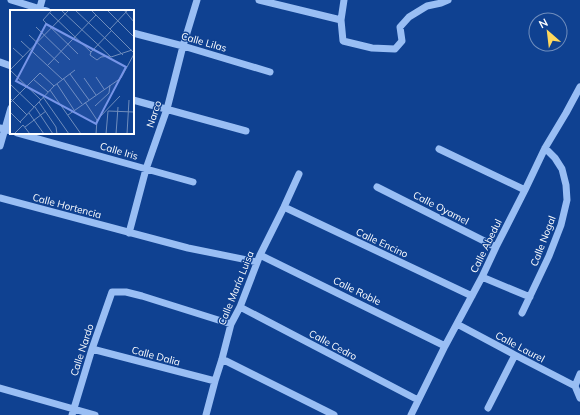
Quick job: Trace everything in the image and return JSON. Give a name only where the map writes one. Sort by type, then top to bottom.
[{"type":"street","points":[[11,0],[39,10],[42,0]]},
{"type":"street","name":"Narco","points":[[129,233],[146,169],[167,110],[183,46],[197,0]]},
{"type":"street","points":[[259,0],[340,20]]},
{"type":"street","points":[[344,0],[340,20],[343,41],[372,48],[395,50],[402,41],[400,27],[409,17],[427,6],[448,0]]},
{"type":"street","name":"Calle Lilas","points":[[134,33],[270,72]]},
{"type":"street","points":[[0,62],[10,66]]},
{"type":"street","name":"Calle Abedul","points":[[411,415],[445,346],[482,277],[545,148],[580,87]]},
{"type":"street","points":[[134,100],[246,131]]},
{"type":"street","points":[[0,146],[10,112]]},
{"type":"street","name":"Calle Iris","points":[[21,134],[193,182]]},
{"type":"street","name":"Calle Nogal","points":[[522,313],[549,256],[561,225],[567,200],[566,185],[562,169],[556,158],[545,148]]},
{"type":"street","points":[[439,149],[525,190]]},
{"type":"street","name":"Calle María Luisa","points":[[206,415],[231,324],[240,307],[258,258],[299,174]]},
{"type":"street","name":"Calle Oyamel","points":[[377,187],[496,247]]},
{"type":"street","name":"Calle Hortencia","points":[[0,198],[129,233]]},
{"type":"street","name":"Calle Encino","points":[[284,207],[472,296]]},
{"type":"street","points":[[129,233],[188,248],[258,258]]},
{"type":"street","name":"Calle Roble","points":[[258,258],[445,346]]},
{"type":"street","points":[[482,277],[530,297]]},
{"type":"street","name":"Calle Nardo","points":[[73,412],[92,349],[112,292],[126,292],[142,296],[231,324]]},
{"type":"street","name":"Calle Cedro","points":[[240,307],[418,400]]},
{"type":"street","name":"Calle Laurel","points":[[457,324],[575,386]]},
{"type":"street","name":"Calle Dalia","points":[[92,349],[215,381]]},
{"type":"street","points":[[488,408],[514,355]]},
{"type":"street","points":[[222,359],[334,415]]},
{"type":"street","points":[[580,374],[575,386],[580,398]]},
{"type":"street","points":[[0,388],[73,412],[95,415]]}]
